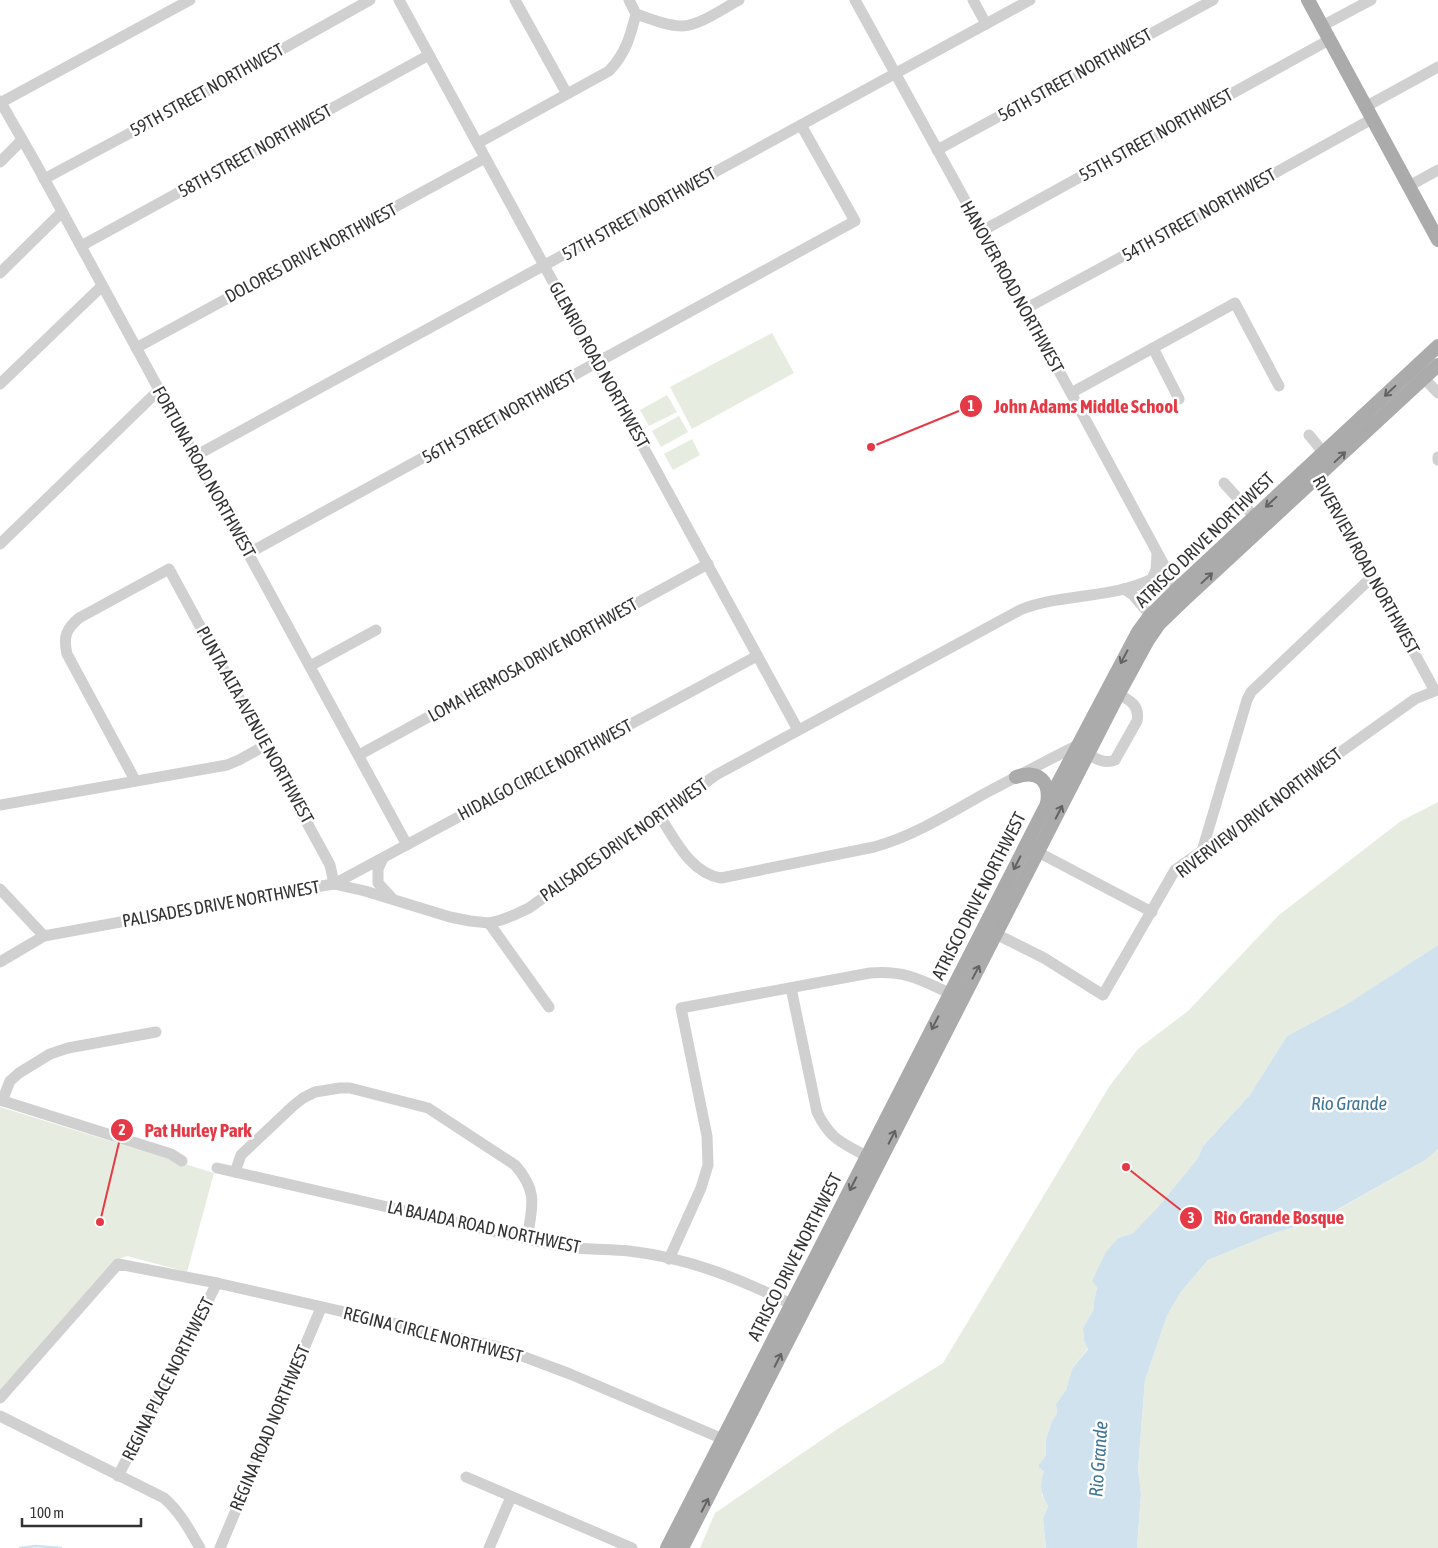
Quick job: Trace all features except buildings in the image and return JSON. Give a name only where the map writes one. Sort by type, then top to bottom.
[{"type":"main road","points":[[1308,0],[1438,240]]},
{"type":"main road","name":"ATRISCO DRIVE NORTHWEST","points":[[682,1548],[729,1442],[1113,692],[1138,632],[1154,620],[1419,373],[1438,346]]},
{"type":"main road","name":"ATRISCO DRIVE NORTHWEST","points":[[1315,471],[1324,453],[1419,373],[1438,365]]},
{"type":"main road","name":"ATRISCO DRIVE NORTHWEST","points":[[1032,849],[1046,806],[1083,750]]},
{"type":"main road","points":[[1016,777],[1030,774],[1043,780],[1047,790],[1046,806]]},
{"type":"main road","name":"ATRISCO DRIVE NORTHWEST","points":[[667,1548],[729,1442]]},
{"type":"street","points":[[0,102],[190,0]]},
{"type":"street","name":"59TH STREET NORTHWEST","points":[[44,179],[175,109],[370,0]]},
{"type":"street","name":"GLENRIO ROAD NORTHWEST","points":[[399,0],[798,730]]},
{"type":"street","points":[[515,0],[567,94]]},
{"type":"street","points":[[628,0],[636,14],[672,25],[684,26],[696,23],[739,0]]},
{"type":"street","name":"HANOVER ROAD NORTHWEST","points":[[855,0],[1026,309],[1157,554],[1181,594]]},
{"type":"street","points":[[973,0],[986,24]]},
{"type":"street","name":"57TH STREET NORTHWEST","points":[[195,456],[1030,0]]},
{"type":"street","name":"56TH STREET NORTHWEST","points":[[937,150],[1213,0]]},
{"type":"street","points":[[1322,26],[1371,0]]},
{"type":"street","points":[[478,143],[609,70],[620,60],[626,48],[636,14]]},
{"type":"street","name":"55TH STREET NORTHWEST","points":[[982,231],[1329,40]]},
{"type":"street","name":"58TH STREET NORTHWEST","points":[[80,246],[429,55]]},
{"type":"street","name":"54TH STREET NORTHWEST","points":[[1026,309],[1203,213],[1368,113],[1438,67]]},
{"type":"street","name":"FORTUNA ROAD NORTHWEST","points":[[0,102],[249,553],[407,845]]},
{"type":"street","name":"56TH STREET NORTHWEST","points":[[249,553],[854,221],[801,125]]},
{"type":"street","points":[[0,162],[22,140]]},
{"type":"street","name":"DOLORES DRIVE NORTHWEST","points":[[136,348],[486,158]]},
{"type":"street","points":[[1409,186],[1438,170]]},
{"type":"street","points":[[0,272],[62,212]]},
{"type":"street","points":[[0,384],[102,286]]},
{"type":"street","points":[[1071,393],[1235,303],[1279,386]]},
{"type":"street","points":[[1153,348],[1179,399]]},
{"type":"street","points":[[1419,373],[1438,393]]},
{"type":"street","points":[[0,544],[159,390]]},
{"type":"street","points":[[1309,435],[1324,453]]},
{"type":"street","name":"RIVERVIEW ROAD NORTHWEST","points":[[1315,471],[1435,691]]},
{"type":"street","points":[[1224,483],[1259,521]]},
{"type":"street","name":"PALISADES DRIVE NORTHWEST","points":[[44,936],[334,884],[455,918],[489,922],[514,916],[529,908],[711,778],[1020,610],[1052,600],[1124,589],[1152,579],[1156,570],[1157,554]]},
{"type":"street","name":"LOMA HERMOSA DRIVE NORTHWEST","points":[[358,755],[708,564]]},
{"type":"street","name":"PUNTA ALTA AVENUE NORTHWEST","points":[[136,780],[67,654],[65,634],[70,626],[79,618],[169,568],[330,865],[334,884]]},
{"type":"street","points":[[1202,851],[1251,692],[1372,577]]},
{"type":"street","points":[[1124,589],[1133,596],[1154,620]]},
{"type":"street","points":[[310,666],[376,630]]},
{"type":"street","name":"HIDALGO CIRCLE NORTHWEST","points":[[334,884],[758,656]]},
{"type":"street","name":"RIVERVIEW DRIVE NORTHWEST","points":[[990,931],[1044,958],[1103,995],[1176,870],[1415,699],[1435,691]]},
{"type":"street","points":[[659,815],[694,865],[710,875],[726,877],[862,850],[898,840],[1016,777],[1083,750],[1104,761],[1115,760],[1138,716],[1136,706],[1113,692]]},
{"type":"street","points":[[0,805],[227,765],[266,745]]},
{"type":"street","points":[[1032,849],[1152,912]]},
{"type":"street","points":[[383,858],[378,869],[378,883],[394,900]]},
{"type":"street","points":[[0,889],[44,936],[0,962]]},
{"type":"street","points":[[489,922],[548,1007]]},
{"type":"street","points":[[669,1259],[701,1188],[708,1165],[707,1136],[682,1008],[870,973],[885,972],[909,975],[956,996]]},
{"type":"street","points":[[791,988],[817,1112],[824,1127],[836,1139],[873,1160]]},
{"type":"street","points":[[156,1032],[68,1048],[50,1054],[19,1073],[10,1081],[1,1101],[171,1154],[182,1160]]},
{"type":"street","points":[[235,1172],[241,1155],[250,1145],[302,1098],[328,1089],[350,1088],[428,1108],[516,1165],[524,1174],[531,1188],[533,1201],[527,1239]]},
{"type":"street","name":"LA BAJADA ROAD NORTHWEST","points":[[218,1168],[527,1239],[568,1247],[629,1251],[669,1259],[716,1271],[746,1282],[798,1307]]},
{"type":"street","name":"REGINA CIRCLE NORTHWEST","points":[[0,1398],[118,1264],[218,1284],[498,1347],[570,1374],[729,1442]]},
{"type":"street","name":"REGINA PLACE NORTHWEST","points":[[118,1476],[218,1284]]},
{"type":"street","name":"REGINA ROAD NORTHWEST","points":[[220,1548],[321,1308]]},
{"type":"street","points":[[0,1416],[164,1498],[176,1508],[200,1548]]},
{"type":"street","points":[[466,1477],[632,1548]]},
{"type":"street","points":[[489,1548],[511,1497]]},
{"type":"shaded area","points":[[772,333],[794,373],[692,429],[670,387]]},
{"type":"shaded area","points":[[667,395],[677,412],[649,426],[640,410]]},
{"type":"shaded area","points":[[679,416],[688,432],[661,447],[652,431]]},
{"type":"shaded area","points":[[692,439],[700,455],[673,470],[664,454]]},
{"type":"shaded area","points":[[1438,802],[1438,945],[1347,1004],[1287,1036],[1249,1096],[1203,1146],[1198,1158],[1158,1207],[1133,1233],[1118,1238],[1097,1287],[1094,1309],[1083,1328],[1084,1341],[1088,1348],[1072,1369],[1066,1390],[1056,1404],[1057,1414],[1052,1421],[1046,1439],[1046,1455],[1038,1466],[1044,1472],[1042,1495],[1048,1506],[1043,1519],[1046,1548],[700,1548],[715,1513],[842,1426],[943,1363],[1109,1087],[1138,1049],[1188,1011],[1279,915],[1401,821]]},
{"type":"shaded area","points":[[0,1107],[214,1173],[187,1272],[127,1256],[114,1261],[0,1390]]},
{"type":"shaded area","points":[[1438,1149],[1438,1548],[1137,1548],[1141,1494],[1138,1469],[1145,1380],[1167,1316],[1180,1293],[1208,1260],[1274,1233],[1318,1221],[1427,1159]]},
{"type":"water","name":"Rio Grande","points":[[1438,945],[1438,1149],[1427,1159],[1317,1221],[1274,1233],[1208,1260],[1180,1293],[1167,1316],[1145,1380],[1138,1469],[1141,1494],[1137,1548],[1046,1548],[1043,1519],[1048,1506],[1042,1490],[1044,1472],[1038,1466],[1046,1455],[1046,1439],[1052,1421],[1057,1414],[1056,1404],[1066,1390],[1072,1369],[1088,1349],[1084,1341],[1083,1328],[1094,1309],[1097,1287],[1092,1281],[1106,1252],[1118,1238],[1133,1233],[1158,1207],[1198,1158],[1203,1146],[1249,1096],[1287,1036],[1347,1004]]},
{"type":"waterway","points":[[20,1548],[36,1546],[61,1548]]},
{"type":"place","name":"John Adams Middle School","points":[[871,447]]},
{"type":"place","name":"Rio Grande Bosque","points":[[1126,1167]]},
{"type":"place","name":"Pat Hurley Park","points":[[100,1222]]}]
